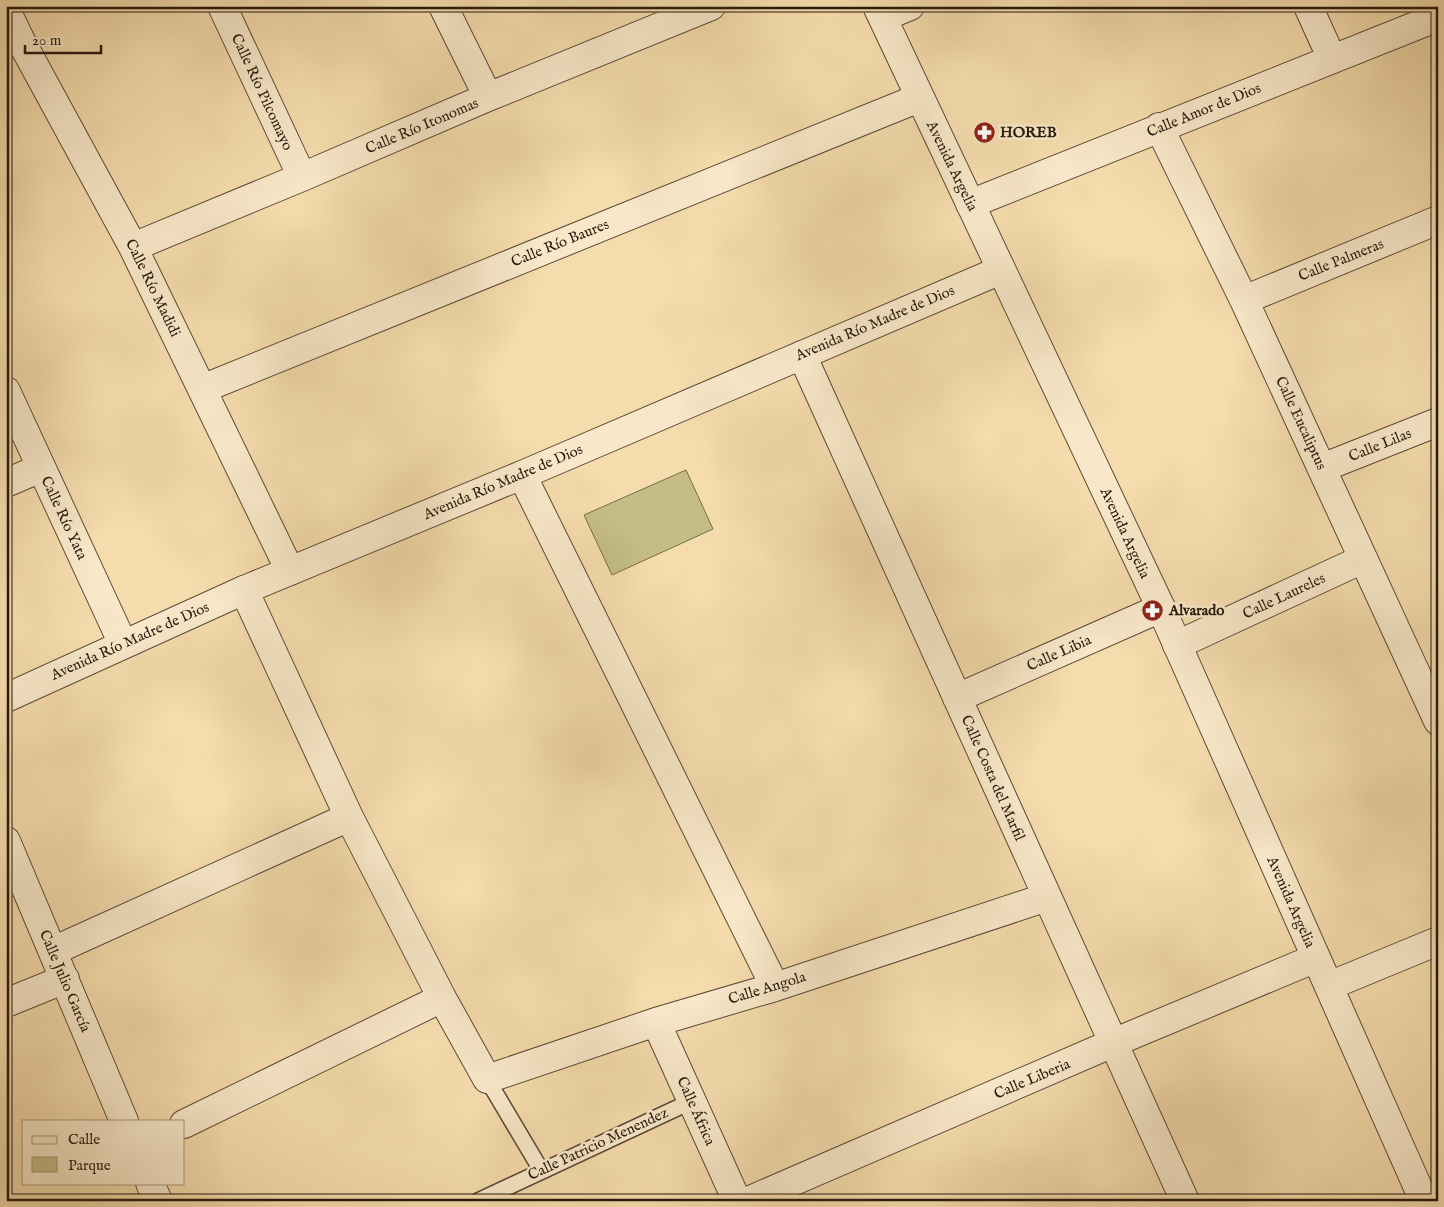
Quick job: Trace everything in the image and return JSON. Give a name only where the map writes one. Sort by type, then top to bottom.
[{"type":"street","name":"Calle Río Pilcomayo","points":[[222,6],[302,177]]},
{"type":"street","points":[[444,6],[488,98]]},
{"type":"street","name":"Calle Río Itonomas","points":[[133,247],[488,98],[666,15],[711,6]]},
{"type":"street","points":[[880,12],[910,6]]},
{"type":"street","points":[[1308,6],[1332,59]]},
{"type":"street","name":"Calle Río Madidi","points":[[6,10],[14,46],[133,247],[290,571]]},
{"type":"street","name":"Avenida Argelia","points":[[880,12],[1161,608],[1424,1201]]},
{"type":"street","name":"Calle Amor de Dios","points":[[970,204],[1438,17]]},
{"type":"street","name":"Calle Río Baures","points":[[202,389],[919,98]]},
{"type":"street","name":"Calle Eucaliptus","points":[[1159,127],[1244,300],[1438,721]]},
{"type":"street","name":"Calle Palmeras","points":[[1244,300],[1438,220]]},
{"type":"street","name":"Avenida Río Madre de Dios","points":[[6,698],[244,590],[522,475],[1001,270]]},
{"type":"street","name":"Calle Costa del Marfil","points":[[802,354],[1185,1201]]},
{"type":"street","name":"Calle Río Yata","points":[[6,391],[123,644]]},
{"type":"street","name":"Calle Lilas","points":[[1322,468],[1438,422]]},
{"type":"street","points":[[6,482],[41,468]]},
{"type":"street","points":[[522,475],[774,987]]},
{"type":"street","name":"Calle Laureles","points":[[1177,645],[1363,559]]},
{"type":"street","points":[[244,590],[349,817],[442,998],[487,1079]]},
{"type":"street","name":"Calle Libia","points":[[957,698],[1161,608]]},
{"type":"street","points":[[53,951],[349,817]]},
{"type":"street","name":"Calle Julio García","points":[[6,841],[124,1120]]},
{"type":"street","name":"Calle Angola","points":[[487,1079],[656,1022],[774,987],[1047,897]]},
{"type":"street","points":[[1329,986],[1438,941]]},
{"type":"street","name":"Calle Liberia","points":[[748,1201],[1113,1043],[1316,958]]},
{"type":"street","points":[[6,1003],[65,979]]},
{"type":"street","points":[[185,1124],[442,998]]},
{"type":"street","name":"Calle África","points":[[656,1022],[736,1201]]},
{"type":"street","points":[[150,1184],[158,1201]]},
{"type":"lane","points":[[487,1079],[541,1170]]},
{"type":"lane","name":"Calle Patricio Menendez","points":[[478,1201],[692,1101]]},
{"type":"green space","points":[[686,470],[713,529],[612,575],[584,515]]},
{"type":"place","name":"HOREB","points":[[984,132]]},
{"type":"place","name":"Alvarado","points":[[1153,610]]}]
